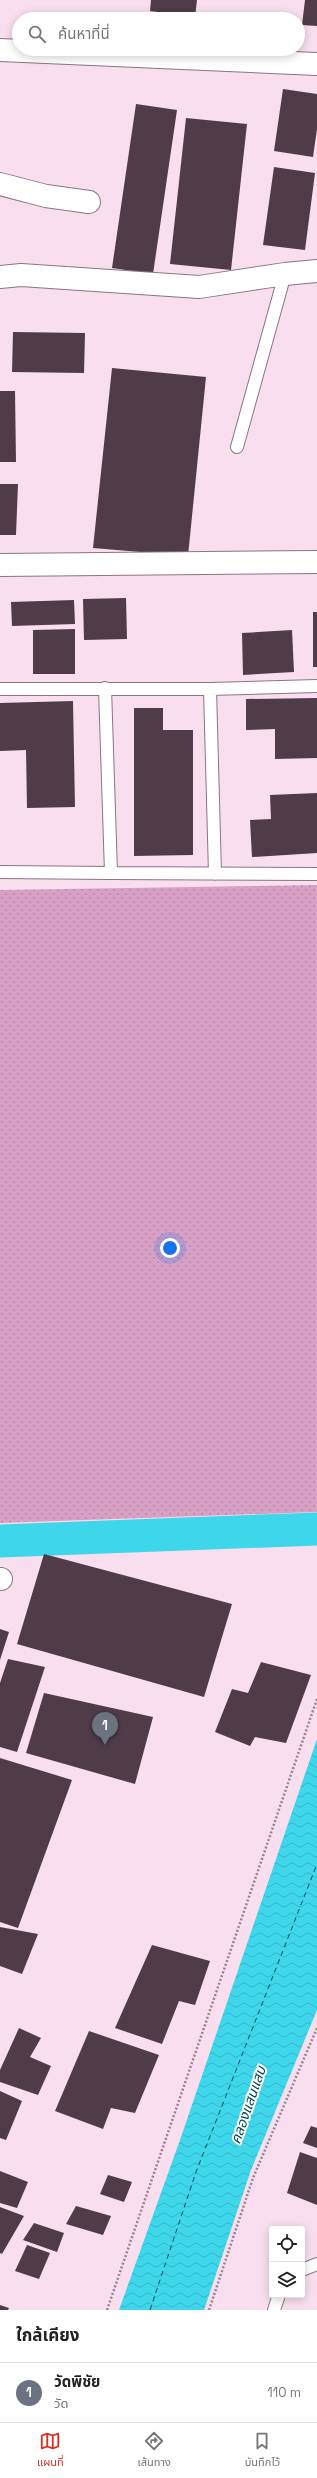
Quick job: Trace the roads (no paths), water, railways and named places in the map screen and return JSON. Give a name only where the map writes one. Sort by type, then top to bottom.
[{"type":"street","points":[[0,50],[12,51]]},
{"type":"street","points":[[136,56],[317,64]]},
{"type":"street","points":[[0,184],[46,196],[89,202]]},
{"type":"street","points":[[0,277],[20,276],[199,287],[285,274],[317,271]]},
{"type":"street","points":[[0,565],[317,562]]},
{"type":"lane","points":[[237,447],[285,274]]},
{"type":"lane","points":[[0,689],[210,689],[317,686]]},
{"type":"lane","points":[[105,688],[111,874]]},
{"type":"lane","points":[[210,689],[215,874]]},
{"type":"lane","points":[[0,872],[111,874],[317,874]]},
{"type":"lane","points":[[305,2269],[317,2264]]},
{"type":"lane","points":[[274,2310],[278,2298]]},
{"type":"water","name":"คลองแสนแสบ","points":[[317,1739],[317,2010],[251,2170],[204,2310],[119,2310],[180,2140]]},
{"type":"waterway","points":[[0,1541],[317,1529]]},
{"type":"place","name":"วัดพิชัย","points":[[105,1745]]}]
